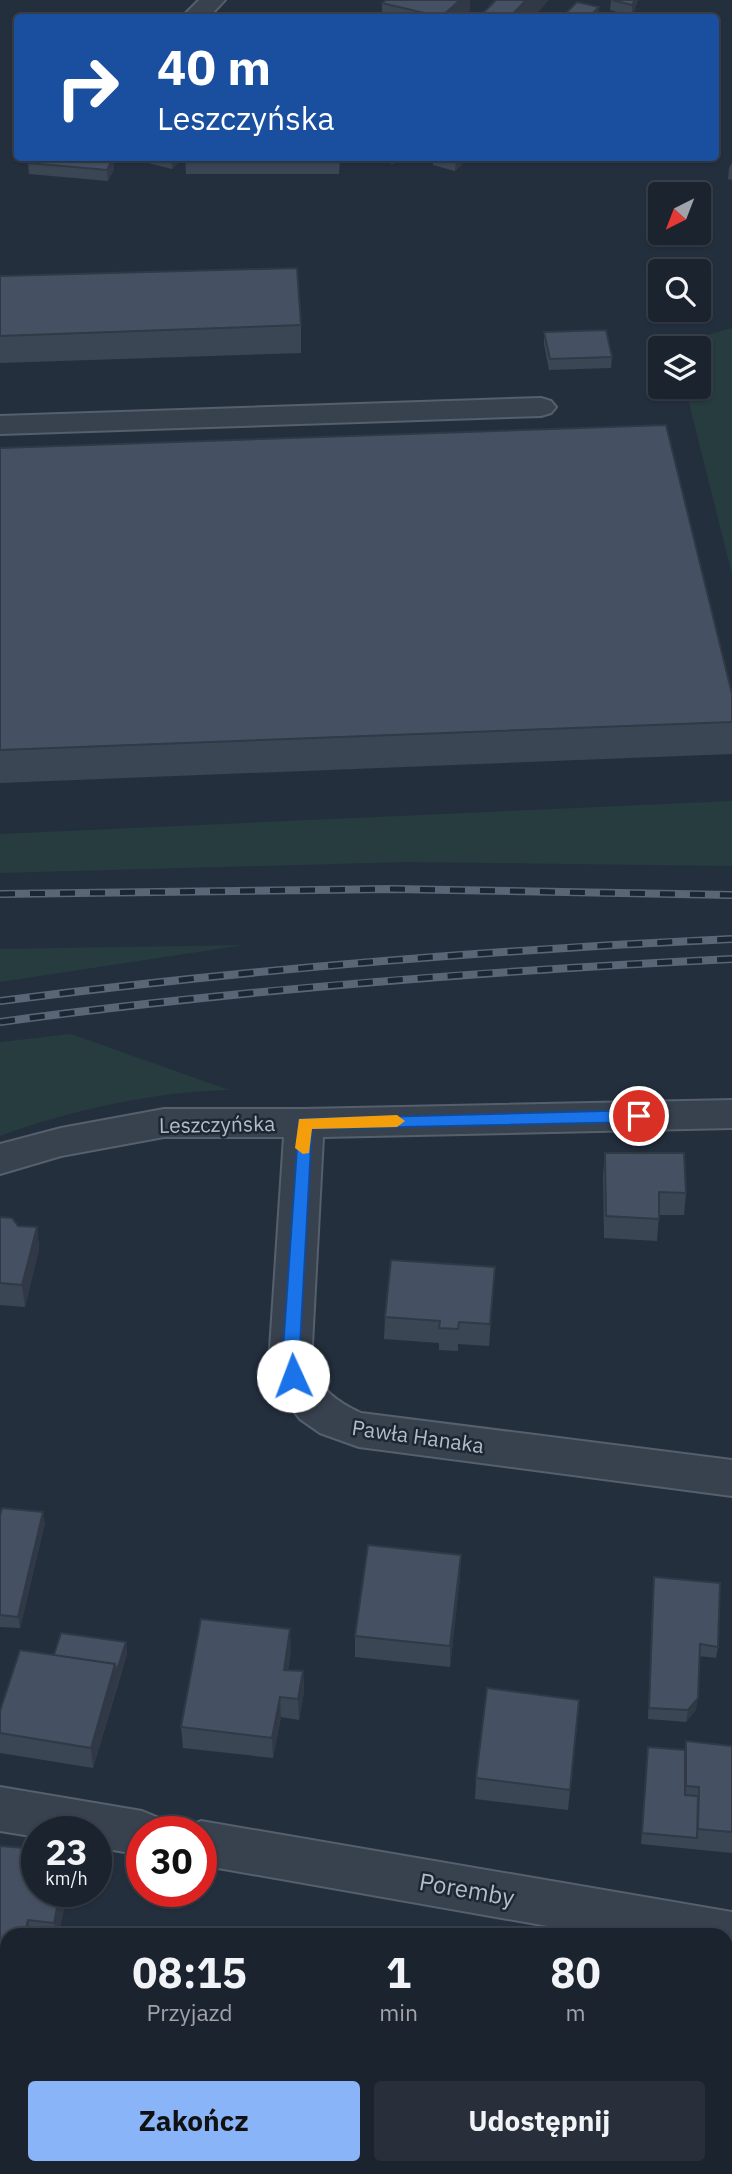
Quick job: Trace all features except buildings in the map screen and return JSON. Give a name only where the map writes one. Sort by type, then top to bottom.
[{"type":"street","points":[[197,14],[213,0]]},
{"type":"street","points":[[0,425],[541,407]]},
{"type":"street","name":"Leszczyńska","points":[[0,1159],[72,1140],[164,1123],[304,1123],[732,1114]]},
{"type":"street","name":"Pawła Hanaka","points":[[304,1123],[290,1364],[293,1376],[311,1404],[343,1425],[359,1430],[732,1478]]},
{"type":"street","points":[[0,1809],[126,1830]]},
{"type":"street","name":"Poremby","points":[[217,1846],[692,1928]]},
{"type":"green space","points":[[732,328],[732,574],[688,399],[711,399],[711,336],[704,336]]},
{"type":"green space","points":[[732,801],[732,866],[407,862],[0,873],[0,834]]},
{"type":"green space","points":[[244,945],[0,982],[0,949]]},
{"type":"green space","points":[[71,1034],[229,1090],[173,1094],[113,1104],[54,1118],[0,1136],[0,1042]]},
{"type":"railway","points":[[0,894],[392,889],[732,895]]},
{"type":"railway","points":[[0,1001],[365,962],[732,939]]},
{"type":"railway","points":[[0,1022],[182,1000],[365,983],[732,959]]},
{"type":"slow traffic","points":[[303,1148],[304,1123],[397,1121]]},
{"type":"route","points":[[293,1376],[290,1364],[304,1123],[639,1116]]}]
